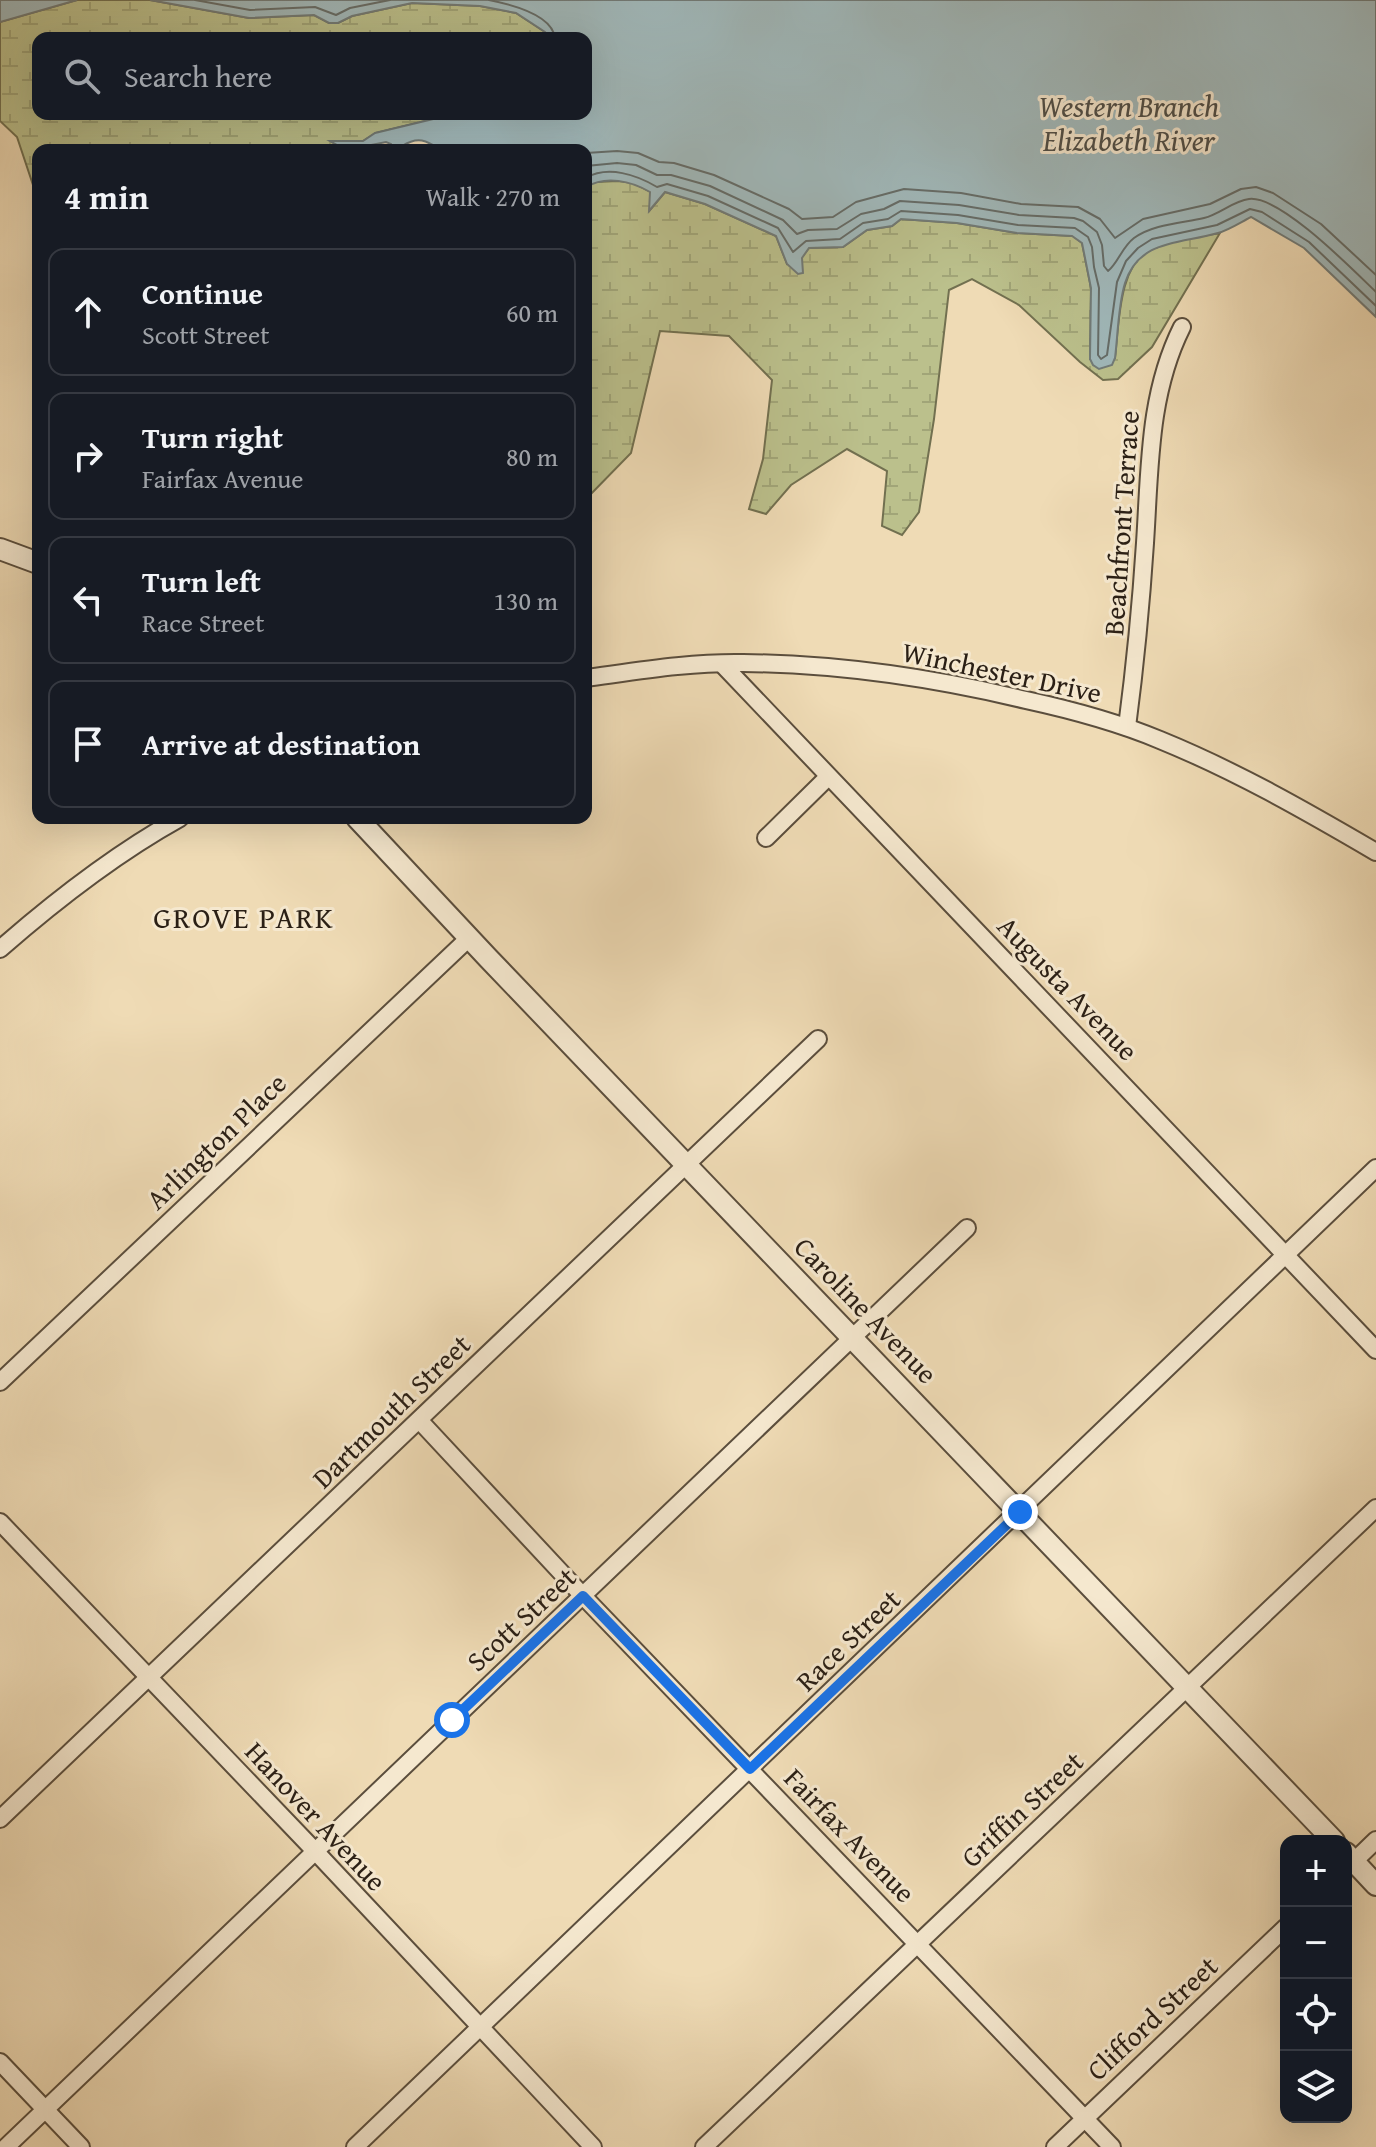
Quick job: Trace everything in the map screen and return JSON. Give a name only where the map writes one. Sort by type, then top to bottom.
[{"type":"street","name":"Beachfront Terrace","points":[[1127,727],[1139,637],[1151,434],[1163,372],[1182,327]]},
{"type":"street","points":[[0,549],[32,561]]},
{"type":"street","name":"Winchester Drive","points":[[592,677],[722,664],[868,671],[998,693],[1127,727],[1217,764],[1376,852]]},
{"type":"street","name":"Augusta Avenue","points":[[722,664],[1376,1350]]},
{"type":"street","points":[[766,838],[828,777]]},
{"type":"street","points":[[0,949],[94,873],[171,824]]},
{"type":"street","name":"Caroline Avenue","points":[[363,824],[1328,1835]]},
{"type":"street","name":"Arlington Place","points":[[0,1382],[469,938]]},
{"type":"street","name":"Dartmouth Street","points":[[0,1819],[818,1039]]},
{"type":"street","name":"Race Street","points":[[355,2147],[1376,1168]]},
{"type":"street","name":"Scott Street","points":[[6,2147],[967,1228]]},
{"type":"street","name":"Fairfax Avenue","points":[[419,1420],[583,1596],[1112,2147]]},
{"type":"street","name":"Griffin Street","points":[[704,2147],[1376,1508]]},
{"type":"street","name":"Hanover Avenue","points":[[0,1522],[593,2147]]},
{"type":"street","points":[[1352,1859],[1376,1840]]},
{"type":"street","points":[[1352,1864],[1376,1885]]},
{"type":"street","name":"Clifford Street","points":[[1055,2147],[1280,1933]]},
{"type":"street","points":[[0,2062],[81,2147]]},
{"type":"green space","points":[[77,0],[150,0],[249,18],[314,15],[329,23],[412,3],[480,6],[516,13],[545,32],[32,32],[32,120],[429,120],[376,133],[363,141],[332,142],[336,144],[32,144],[32,182],[17,137],[0,121],[0,22]]},
{"type":"green space","points":[[633,183],[651,192],[650,210],[665,192],[705,204],[776,236],[787,264],[801,258],[809,248],[843,247],[867,230],[892,226],[901,219],[957,223],[1017,233],[1073,236],[1082,243],[1091,288],[1090,359],[1115,358],[1126,281],[1141,256],[1168,242],[1220,233],[1152,347],[1118,379],[1103,380],[1019,305],[972,279],[949,290],[934,419],[919,512],[902,535],[882,526],[887,471],[847,449],[791,485],[766,514],[749,509],[763,459],[772,380],[729,336],[660,331],[631,453],[592,493],[592,184]]},
{"type":"water","points":[[0,0],[77,0],[0,22]]},
{"type":"water","name":"Western Branch Elizabeth River","points":[[150,0],[1376,0],[1376,317],[1304,248],[1251,217],[1222,232],[1163,246],[1140,258],[1125,283],[1115,358],[1112,365],[1099,369],[1090,359],[1091,288],[1082,243],[1072,236],[1017,233],[957,223],[901,219],[892,226],[867,230],[843,247],[809,248],[802,258],[803,273],[798,274],[787,264],[776,236],[705,204],[665,192],[649,211],[650,192],[618,181],[592,184],[592,144],[430,144],[417,140],[406,144],[335,144],[330,141],[363,141],[375,133],[429,120],[592,120],[592,32],[545,32],[516,13],[480,6],[412,3],[352,16],[338,23],[329,23],[314,15],[249,18]]},
{"type":"district","name":"GROVE PARK","points":[[244,918]]},
{"type":"route","points":[[452,1720],[583,1596],[750,1769],[1020,1512]]}]
